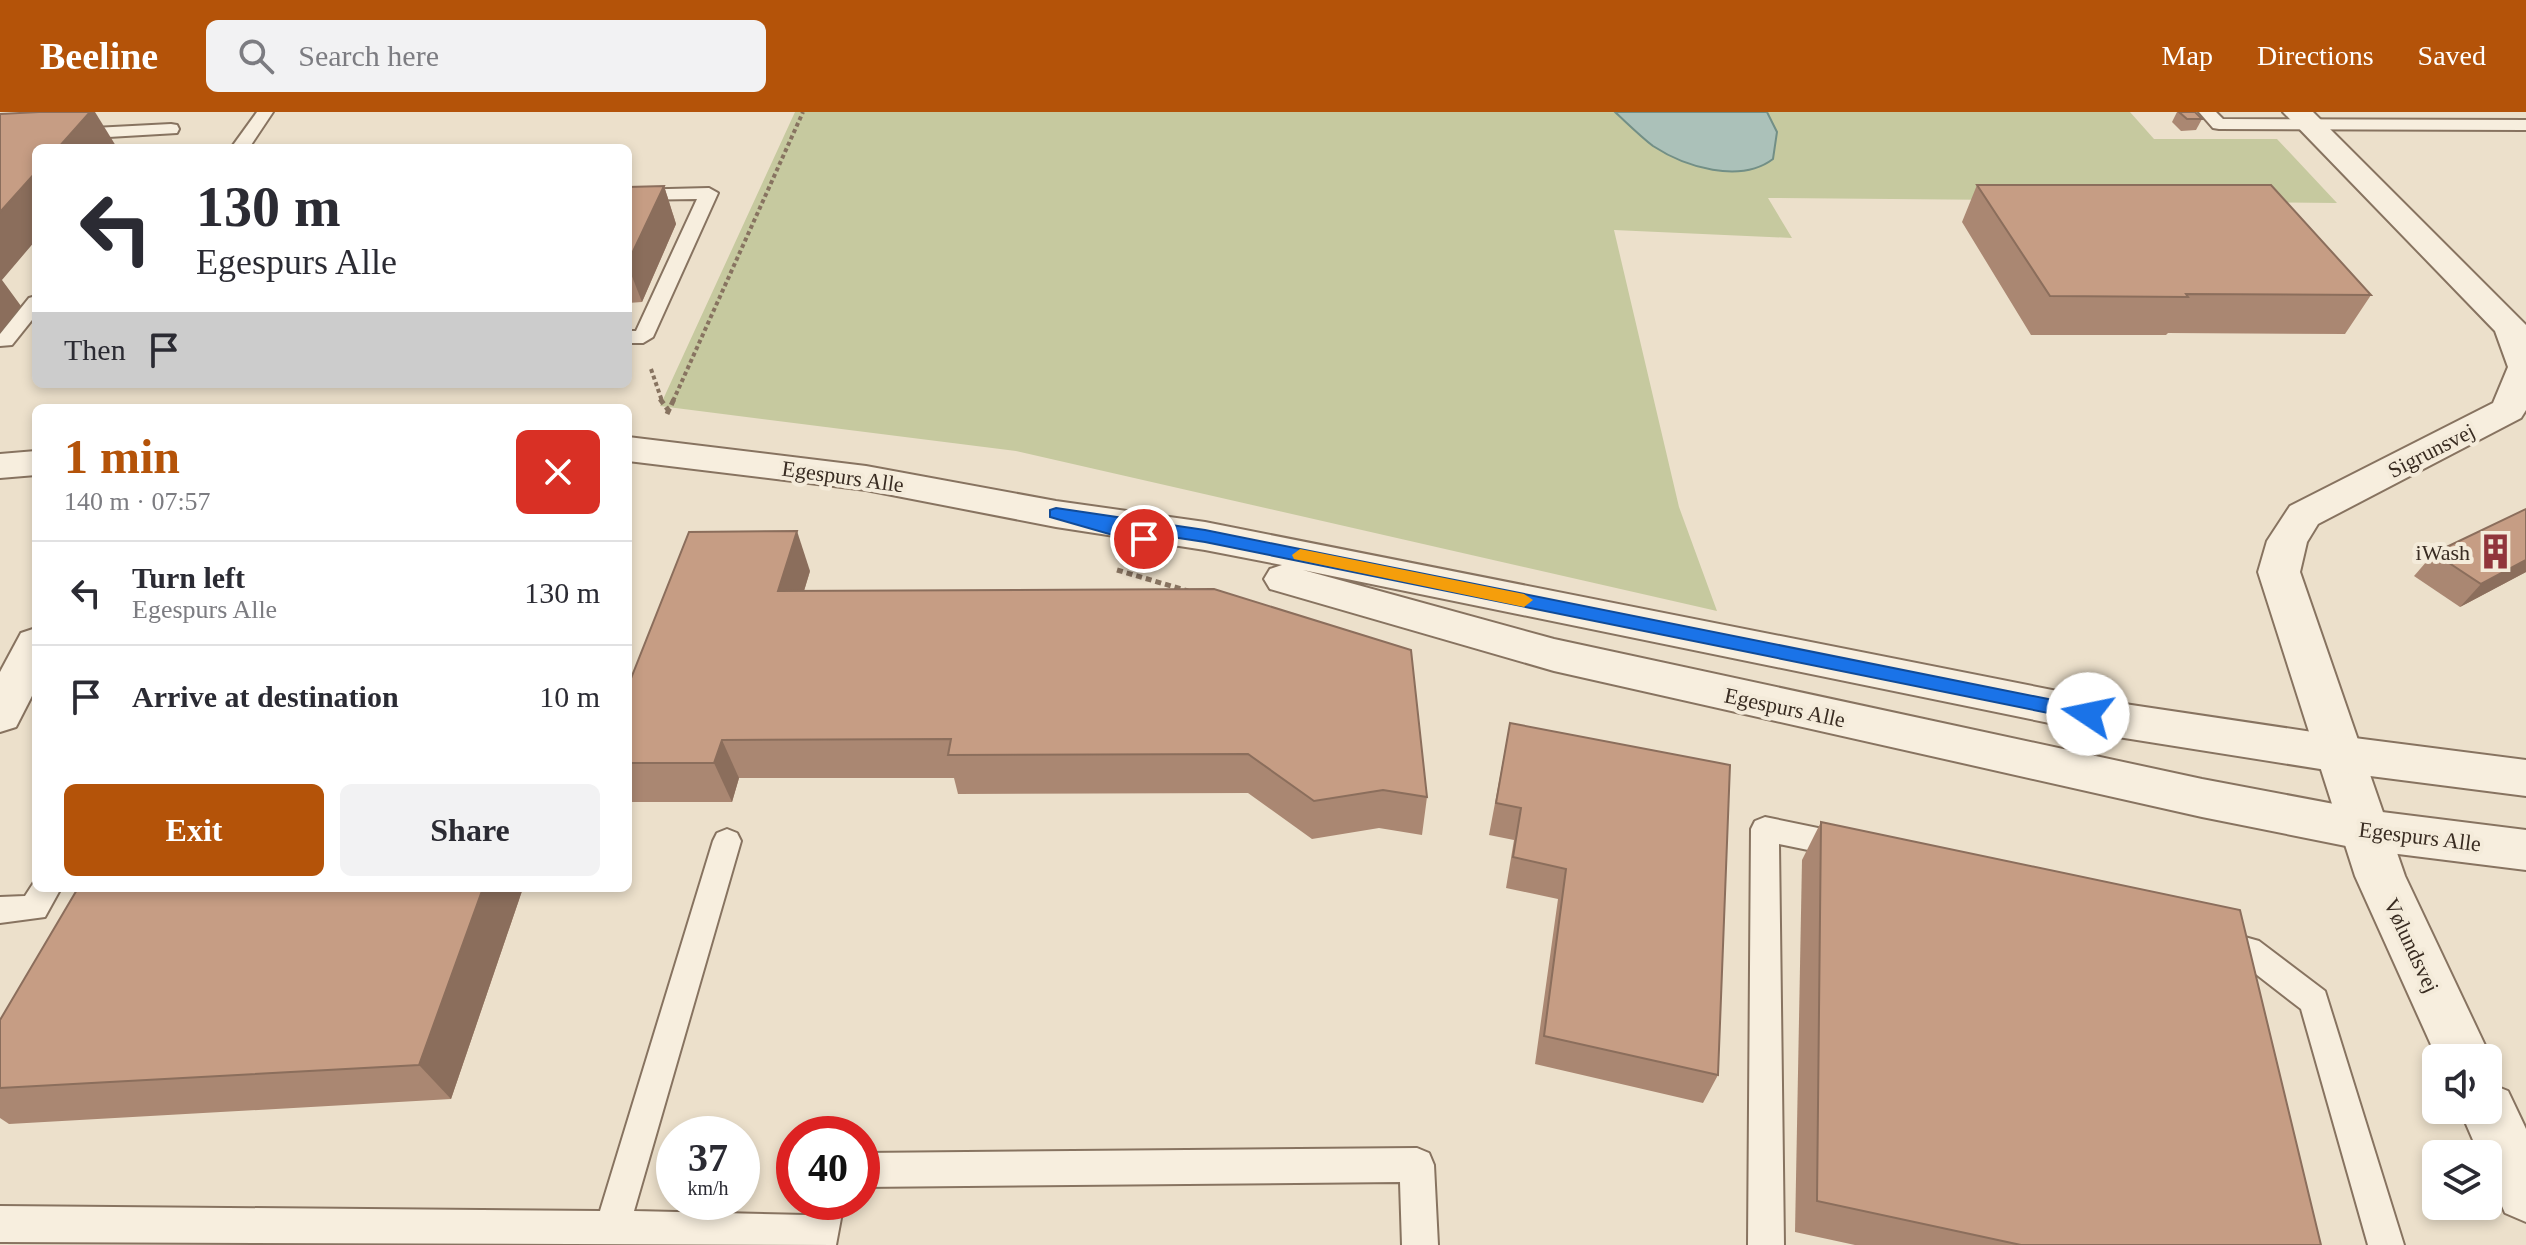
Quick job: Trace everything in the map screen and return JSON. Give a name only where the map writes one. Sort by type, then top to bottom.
[{"type":"street","name":"Sigrunsvej","points":[[2304,118],[2511,328],[2526,367],[2517,416],[2304,515],[2287,541],[2279,572],[2366,830]]},
{"type":"street","name":"Egespurs Alle","points":[[640,450],[866,478],[1056,514],[1205,536],[2118,720],[2339,754],[2526,778]]},
{"type":"street","points":[[0,466],[32,463]]},
{"type":"street","name":"Egespurs Alle","points":[[1056,514],[1554,655],[2202,798],[2366,830],[2526,850]]},
{"type":"street","points":[[0,715],[32,652]]},
{"type":"street","name":"Vølundsvej","points":[[2366,830],[2380,876],[2458,1044]]},
{"type":"street","points":[[2494,1124],[2526,1193]]},
{"type":"lane","points":[[159,144],[183,112]]},
{"type":"lane","points":[[243,144],[265,112]]},
{"type":"lane","points":[[2207,112],[2219,124],[2304,118],[2401,125],[2526,125]]},
{"type":"lane","points":[[2387,112],[2401,125]]},
{"type":"lane","points":[[62,134],[171,129]]},
{"type":"lane","points":[[632,195],[709,193],[636,337]]},
{"type":"lane","points":[[5,341],[32,307]]},
{"type":"lane","points":[[1766,1245],[1765,829],[1873,851]]},
{"type":"lane","points":[[609,1237],[727,841]]},
{"type":"lane","points":[[0,910],[34,908],[44,892]]},
{"type":"lane","points":[[2189,936],[2248,950],[2314,1001],[2386,1245]]},
{"type":"lane","points":[[880,1170],[1417,1165],[1420,1245]]},
{"type":"lane","points":[[0,1224],[609,1237],[822,1227]]},
{"type":"path","points":[[640,450],[669,411],[803,112]]},
{"type":"path","points":[[636,337],[657,394],[669,411]]},
{"type":"green space","points":[[795,112],[2130,112],[2154,139],[2277,139],[2337,203],[1768,198],[1792,238],[1614,230],[1679,507],[1717,611],[1016,451],[660,406]]},
{"type":"water","points":[[1615,112],[1767,112],[1777,132],[1773,159],[1745,170],[1713,170],[1696,166],[1653,146]]},
{"type":"building","points":[[90,112],[62,144],[32,144],[32,176],[0,212],[0,114]]},
{"type":"building","points":[[2179,112],[2195,112],[2202,119],[2187,119]]},
{"type":"building","points":[[1977,185],[2271,185],[2371,295],[2050,296]]},
{"type":"building","points":[[664,186],[632,254],[632,187]]},
{"type":"building","points":[[2526,509],[2526,560],[2481,584],[2434,553]]},
{"type":"building","points":[[797,531],[778,591],[1214,589],[1411,650],[1427,797],[1383,790],[1314,801],[1248,754],[948,755],[951,739],[722,740],[714,763],[632,763],[632,676],[689,532]]},
{"type":"building","points":[[1510,723],[1730,765],[1718,1075],[1544,1036],[1566,869],[1513,857],[1521,808],[1496,803]]},
{"type":"building","points":[[1821,822],[2240,910],[2321,1245],[2021,1245],[1817,1201]]},
{"type":"building","points":[[76,892],[482,892],[419,1065],[0,1088],[0,1020]]},
{"type":"slow traffic","points":[[1300,555],[1524,600]]},
{"type":"place","name":"iWash","points":[[2496,552]]},
{"type":"route","points":[[1144,539],[1056,514],[1205,536],[2088,714]]}]
